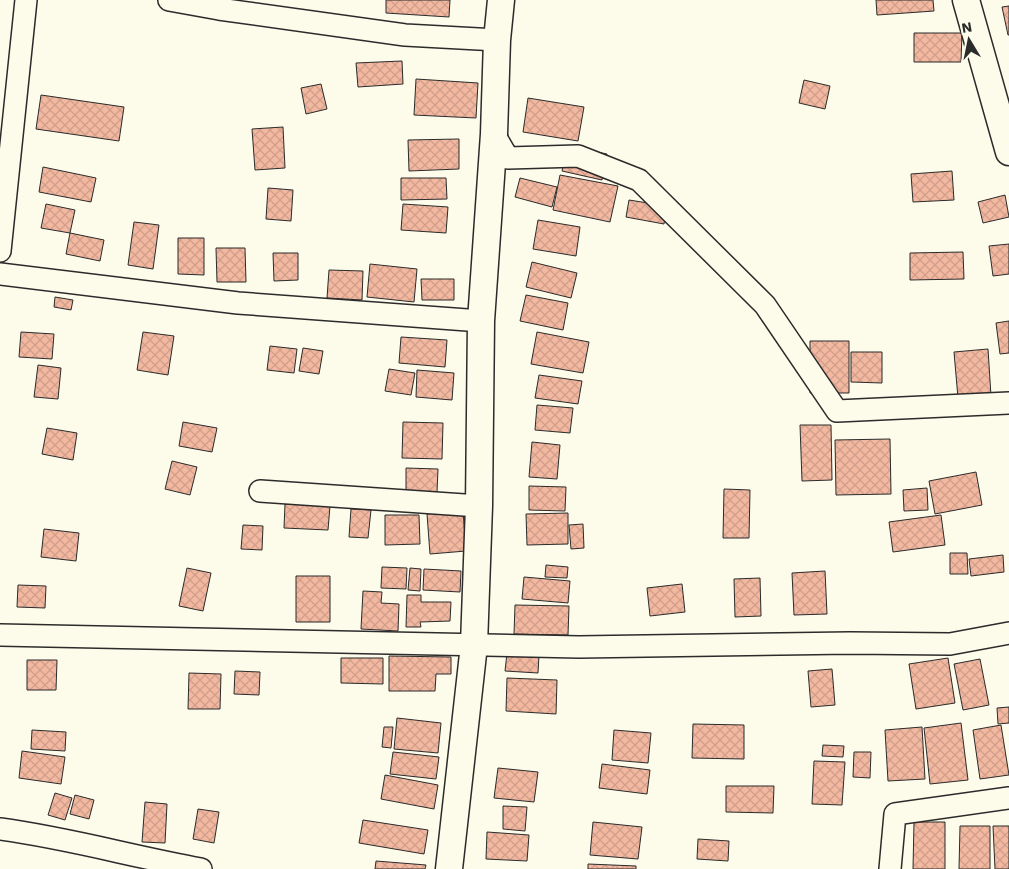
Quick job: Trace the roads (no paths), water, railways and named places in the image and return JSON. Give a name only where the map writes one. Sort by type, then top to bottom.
[{"type":"street","points":[[0,251],[26,0]]},
{"type":"street","points":[[169,0],[218,9],[405,35],[497,40]]},
{"type":"street","points":[[449,869],[474,646],[479,506],[481,321],[494,134],[497,40],[501,0]]},
{"type":"street","points":[[966,0],[1009,152]]},
{"type":"street","points":[[494,134],[508,158],[578,156],[639,180],[765,304],[837,411],[1009,403]]},
{"type":"street","points":[[0,274],[238,303],[481,321]]},
{"type":"street","points":[[260,491],[479,506]]},
{"type":"street","points":[[0,635],[580,647],[950,644],[1009,633]]},
{"type":"street","points":[[890,869],[895,814],[1009,798]]},
{"type":"street","points":[[0,829],[30,833],[148,860],[201,869]]}]
